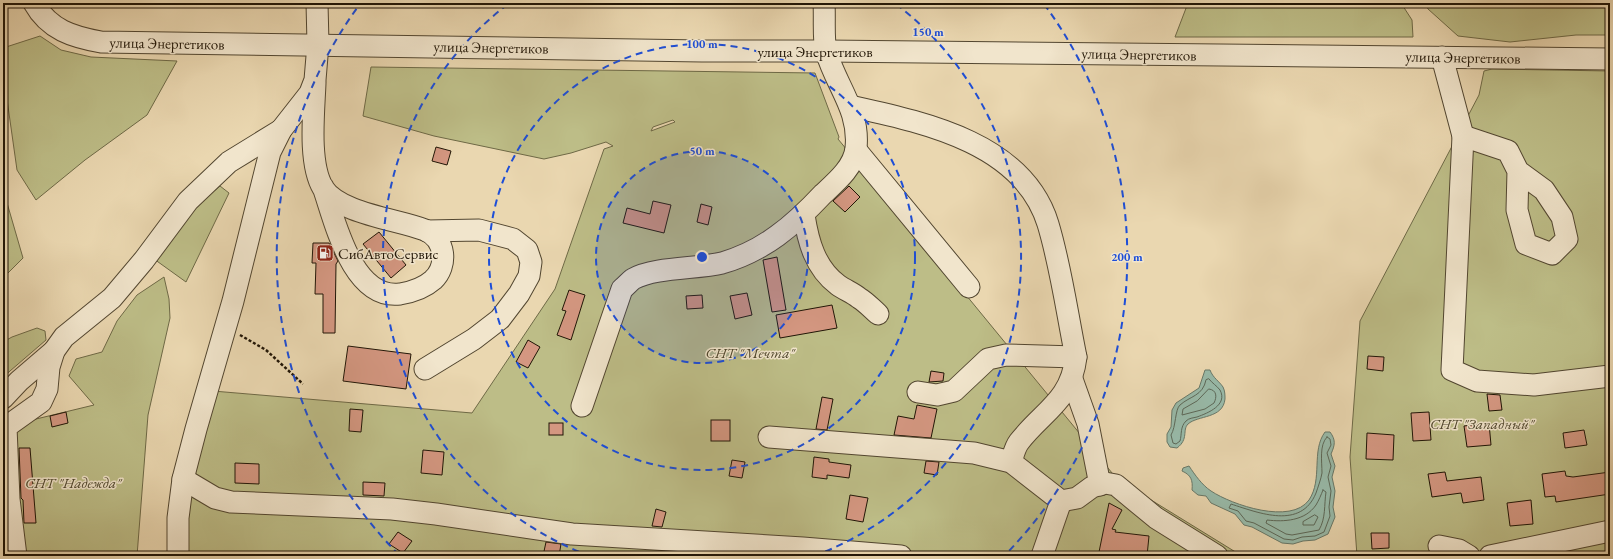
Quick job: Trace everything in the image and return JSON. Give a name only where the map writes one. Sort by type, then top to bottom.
[{"type":"street","name":"улица Энергетиков","points":[[34,3],[46,20],[59,30],[77,38],[101,42],[318,44],[702,51],[1610,59]]},
{"type":"street","points":[[317,3],[318,44],[315,80],[314,147],[316,166],[348,257],[360,275],[370,286],[385,294],[399,294],[416,290],[429,284],[440,273],[444,258],[440,243],[426,231]]},
{"type":"street","points":[[582,406],[622,289],[632,280],[644,274],[694,268],[722,262],[748,253],[787,230],[804,215],[848,168],[856,150],[856,131],[850,106],[826,51],[824,3]]},
{"type":"street","points":[[1442,57],[1463,136],[1452,370],[1477,381],[1534,385],[1610,376]]},
{"type":"street","points":[[178,556],[178,518],[183,479],[254,223],[270,152],[281,130],[310,93],[315,80]]},
{"type":"street","points":[[850,106],[901,118],[945,131],[978,146],[1019,176],[1036,198],[1048,223],[1076,357],[1072,379],[1068,388],[1058,402],[1018,443],[1010,462]]},
{"type":"street","points":[[16,556],[9,499],[6,427],[3,397],[54,350],[64,337],[112,298],[144,260],[188,201],[229,162],[281,130]]},
{"type":"street","points":[[1463,136],[1508,151],[1518,172]]},
{"type":"street","points":[[856,150],[969,287]]},
{"type":"street","points":[[323,187],[332,198],[349,207],[426,231],[479,230],[513,239],[527,250],[531,262],[529,276],[519,294],[500,319],[474,339],[426,369]]},
{"type":"street","points":[[804,215],[807,236],[814,254],[824,272],[838,284],[859,297],[878,314]]},
{"type":"street","points":[[6,427],[41,402],[47,389],[49,367],[54,350]]},
{"type":"street","points":[[918,392],[937,395],[954,391],[988,359],[1006,355],[1076,357]]},
{"type":"street","points":[[1072,379],[1088,424],[1100,485]]},
{"type":"street","points":[[770,437],[974,453],[1010,462],[1061,501],[1077,498],[1092,487],[1105,483],[1116,485],[1156,518],[1217,556]]},
{"type":"street","points":[[183,479],[215,498],[231,502],[392,509],[572,534],[803,548],[901,556]]},
{"type":"street","points":[[1042,556],[1061,501]]},
{"type":"street","points":[[1490,556],[1610,531]]},
{"type":"street","points":[[1439,546],[1459,550],[1469,556]]},
{"type":"path","points":[[226,326],[266,350],[303,384]]},
{"type":"green space","points":[[1188,3],[1401,3],[1412,20],[1413,37],[1175,37]]},
{"type":"green space","points":[[1425,3],[1610,3],[1610,35],[1576,35],[1510,42],[1458,36],[1428,9]]},
{"type":"green space","points":[[40,36],[61,50],[91,57],[177,61],[147,115],[85,160],[36,200],[17,170],[3,71],[3,48]]},
{"type":"green space","name":"СНТ \"Мечта\"","points":[[371,67],[815,73],[839,137],[838,139],[1117,479],[1242,556],[183,556],[183,519],[213,391],[472,413],[555,289],[604,149],[613,146],[606,142],[571,153],[544,159],[434,136],[363,116]],"holes":[[[673,120],[675,122],[651,131],[653,127]]]},
{"type":"green space","name":"СНТ \"Западный\"","points":[[1492,69],[1610,71],[1610,556],[1357,556],[1350,457],[1360,321],[1479,95],[1484,71]]},
{"type":"green space","points":[[220,186],[229,193],[186,282],[154,259],[193,208]]},
{"type":"green space","points":[[3,189],[23,258],[3,278]]},
{"type":"green space","name":"СНТ \"Надежда\"","points":[[164,277],[169,299],[170,318],[148,415],[137,556],[3,556],[3,427],[94,405],[69,376],[76,359],[102,352],[117,321],[137,295]]},
{"type":"green space","points":[[37,328],[45,331],[46,340],[3,377],[3,342]]},
{"type":"water","points":[[1205,370],[1210,370],[1223,387],[1225,399],[1223,405],[1220,410],[1210,416],[1192,421],[1188,424],[1185,429],[1184,438],[1181,445],[1177,448],[1170,447],[1167,442],[1167,434],[1171,427],[1172,410],[1176,403],[1199,388]]},
{"type":"water","points":[[1325,432],[1330,432],[1334,440],[1331,454],[1335,466],[1332,477],[1335,491],[1333,507],[1335,517],[1328,534],[1315,540],[1293,544],[1282,543],[1252,527],[1244,525],[1235,514],[1211,503],[1206,496],[1198,495],[1192,490],[1191,478],[1188,474],[1182,471],[1183,468],[1189,466],[1199,480],[1208,489],[1246,507],[1276,512],[1289,511],[1300,507],[1309,500],[1313,492],[1317,474],[1317,456],[1321,440]]},
{"type":"building","points":[[436,147],[451,151],[447,165],[432,161]]},
{"type":"building","points":[[849,186],[860,197],[845,212],[833,201]]},
{"type":"building","points":[[653,201],[671,205],[664,233],[623,223],[627,208],[650,214]]},
{"type":"building","points":[[701,204],[712,207],[708,225],[697,222]]},
{"type":"building","points":[[379,232],[406,265],[391,278],[363,244]]},
{"type":"building","points":[[313,243],[329,243],[338,261],[336,264],[335,333],[323,333],[323,294],[315,294],[316,263],[312,263]]},
{"type":"building","points":[[777,257],[786,310],[772,312],[763,260]]},
{"type":"building","points":[[569,290],[585,295],[571,340],[557,335],[566,311],[562,310]]},
{"type":"building","points":[[747,293],[752,315],[735,319],[730,296]]},
{"type":"building","points":[[702,295],[703,308],[687,309],[686,296]]},
{"type":"building","points":[[832,305],[837,328],[780,338],[776,315]]},
{"type":"building","points":[[528,340],[540,347],[528,368],[516,362]]},
{"type":"building","points":[[348,346],[411,354],[406,389],[343,381]]},
{"type":"building","points":[[1368,356],[1384,357],[1383,371],[1367,369]]},
{"type":"building","points":[[931,371],[944,373],[943,381],[929,382]]},
{"type":"building","points":[[1487,394],[1500,395],[1502,410],[1489,411]]},
{"type":"building","points":[[822,397],[833,399],[827,430],[816,429]]},
{"type":"building","points":[[917,405],[937,409],[931,438],[894,435],[898,416],[914,419]]},
{"type":"building","points":[[350,409],[363,410],[361,432],[349,431]]},
{"type":"building","points":[[66,412],[68,423],[52,427],[50,416]]},
{"type":"building","points":[[1429,412],[1431,440],[1413,441],[1411,413]]},
{"type":"building","points":[[711,420],[730,420],[730,441],[711,441]]},
{"type":"building","points":[[549,423],[563,423],[563,435],[549,435]]},
{"type":"building","points":[[1489,423],[1491,445],[1467,447],[1464,426]]},
{"type":"building","points":[[1584,430],[1587,445],[1565,448],[1563,433]]},
{"type":"building","points":[[1367,433],[1394,435],[1393,460],[1366,459]]},
{"type":"building","points":[[19,448],[30,448],[36,523],[24,523],[23,500],[21,498]]},
{"type":"building","points":[[423,450],[444,452],[442,475],[421,473]]},
{"type":"building","points":[[814,457],[829,459],[829,462],[851,465],[849,478],[827,475],[827,479],[812,477]]},
{"type":"building","points":[[732,460],[745,462],[742,478],[729,476]]},
{"type":"building","points":[[926,461],[939,462],[937,475],[924,473]]},
{"type":"building","points":[[235,463],[259,464],[259,484],[235,483]]},
{"type":"building","points":[[1565,471],[1566,476],[1573,477],[1610,472],[1610,494],[1556,502],[1555,496],[1545,497],[1542,474]]},
{"type":"building","points":[[1445,472],[1447,481],[1481,477],[1484,500],[1463,503],[1461,493],[1432,497],[1428,474]]},
{"type":"building","points":[[363,482],[385,483],[384,496],[363,495]]},
{"type":"building","points":[[850,495],[868,498],[863,522],[846,519]]},
{"type":"building","points":[[1531,500],[1533,524],[1510,526],[1507,503]]},
{"type":"building","points":[[1109,503],[1122,510],[1112,529],[1116,530],[1115,532],[1149,536],[1147,556],[1099,552]]},
{"type":"building","points":[[656,509],[666,512],[662,527],[652,526]]},
{"type":"building","points":[[398,532],[412,541],[403,553],[389,544]]},
{"type":"building","points":[[1371,533],[1389,533],[1389,548],[1372,549]]},
{"type":"building","points":[[546,542],[561,544],[559,556],[543,556]]},
{"type":"place","name":"СибАвтоСервис","points":[[325,253]]}]
